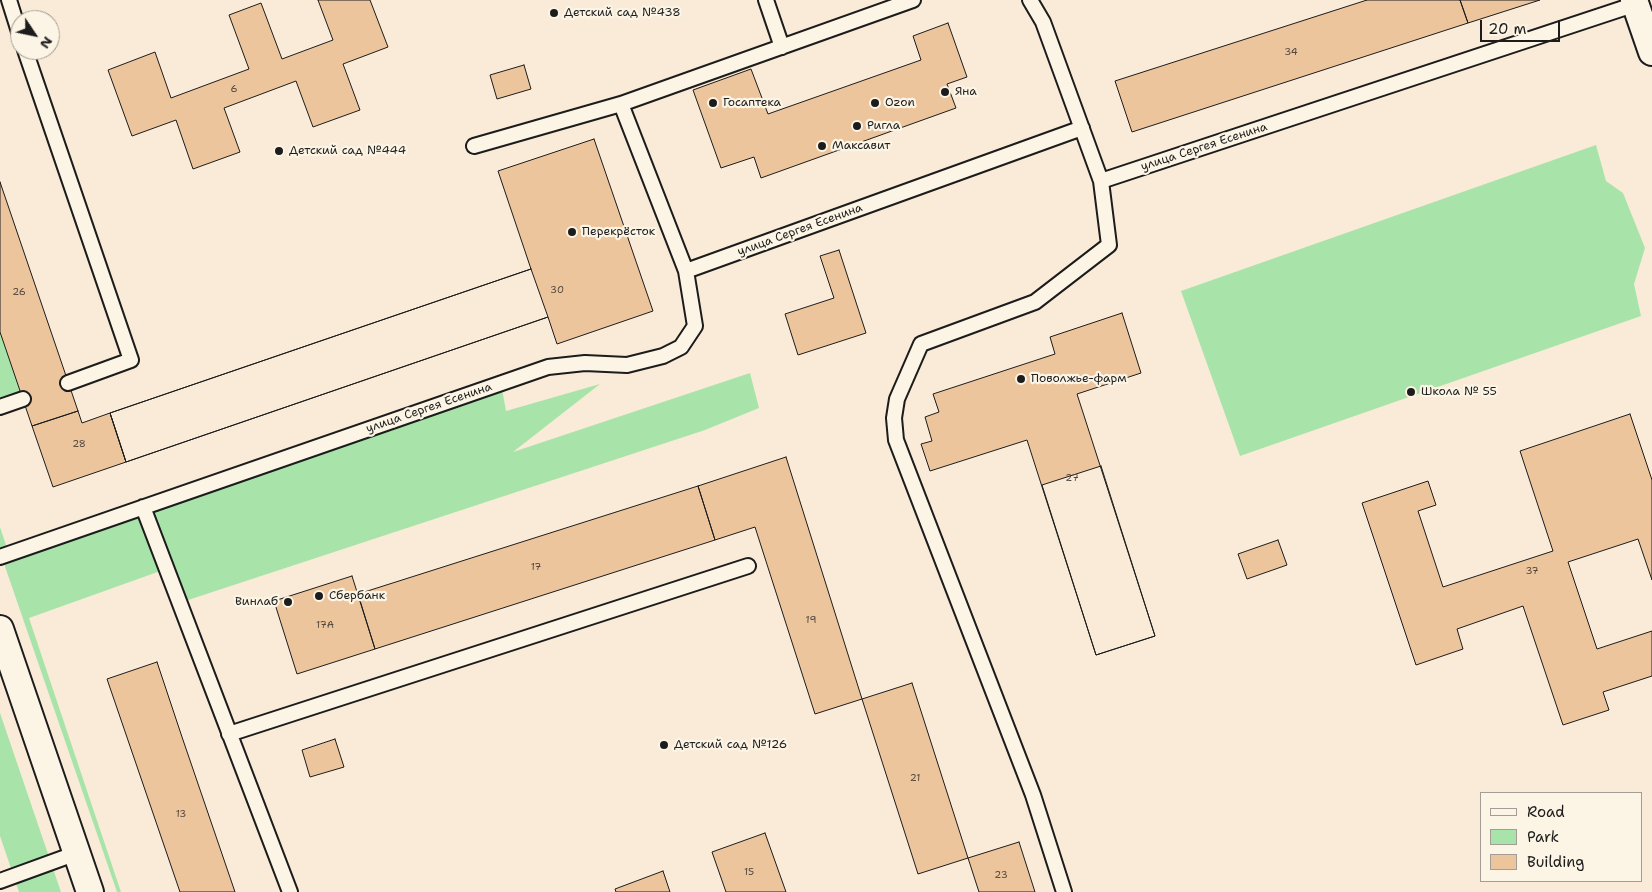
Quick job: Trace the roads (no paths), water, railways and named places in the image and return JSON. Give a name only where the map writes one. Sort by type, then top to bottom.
[{"type":"street","name":"улица Сергея Есенина","points":[[1639,1],[1652,52]]},
{"type":"street","points":[[0,629],[90,892]]},
{"type":"lane","points":[[766,0],[782,47]]},
{"type":"lane","points":[[474,146],[621,104],[913,0]]},
{"type":"lane","points":[[1030,0],[1043,22],[1101,181],[1109,245],[1035,302],[921,344],[897,399],[894,418],[896,440],[1033,795],[1064,892]]},
{"type":"lane","name":"улица Сергея Есенина","points":[[1101,181],[1639,1]]},
{"type":"lane","points":[[28,60],[131,360],[68,383]]},
{"type":"lane","points":[[621,104],[686,271]]},
{"type":"lane","name":"улица Сергея Есенина","points":[[0,557],[548,367],[586,363],[627,365],[663,356],[681,347],[695,326],[686,271],[1082,128]]},
{"type":"lane","points":[[0,407],[23,399]]},
{"type":"lane","points":[[143,507],[290,892]]},
{"type":"lane","points":[[230,734],[748,566]]},
{"type":"lane","points":[[0,881],[77,852]]},
{"type":"place","name":"Детский сад №438","points":[[554,13]]},
{"type":"place","name":"Яна","points":[[945,92]]},
{"type":"place","name":"Госаптека","points":[[713,103]]},
{"type":"place","name":"Ozon","points":[[875,103]]},
{"type":"place","name":"Ригла","points":[[857,126]]},
{"type":"place","name":"Максавит","points":[[822,146]]},
{"type":"place","name":"Детский сад №444","points":[[279,151]]},
{"type":"place","name":"Перекрёсток","points":[[572,232]]},
{"type":"place","name":"Поволжье-фарм","points":[[1021,379]]},
{"type":"place","name":"Школа № 55","points":[[1411,392]]},
{"type":"place","name":"Сбербанк","points":[[319,596]]},
{"type":"place","name":"Винлаб","points":[[288,602]]},
{"type":"place","name":"Детский сад №126","points":[[664,745]]}]
